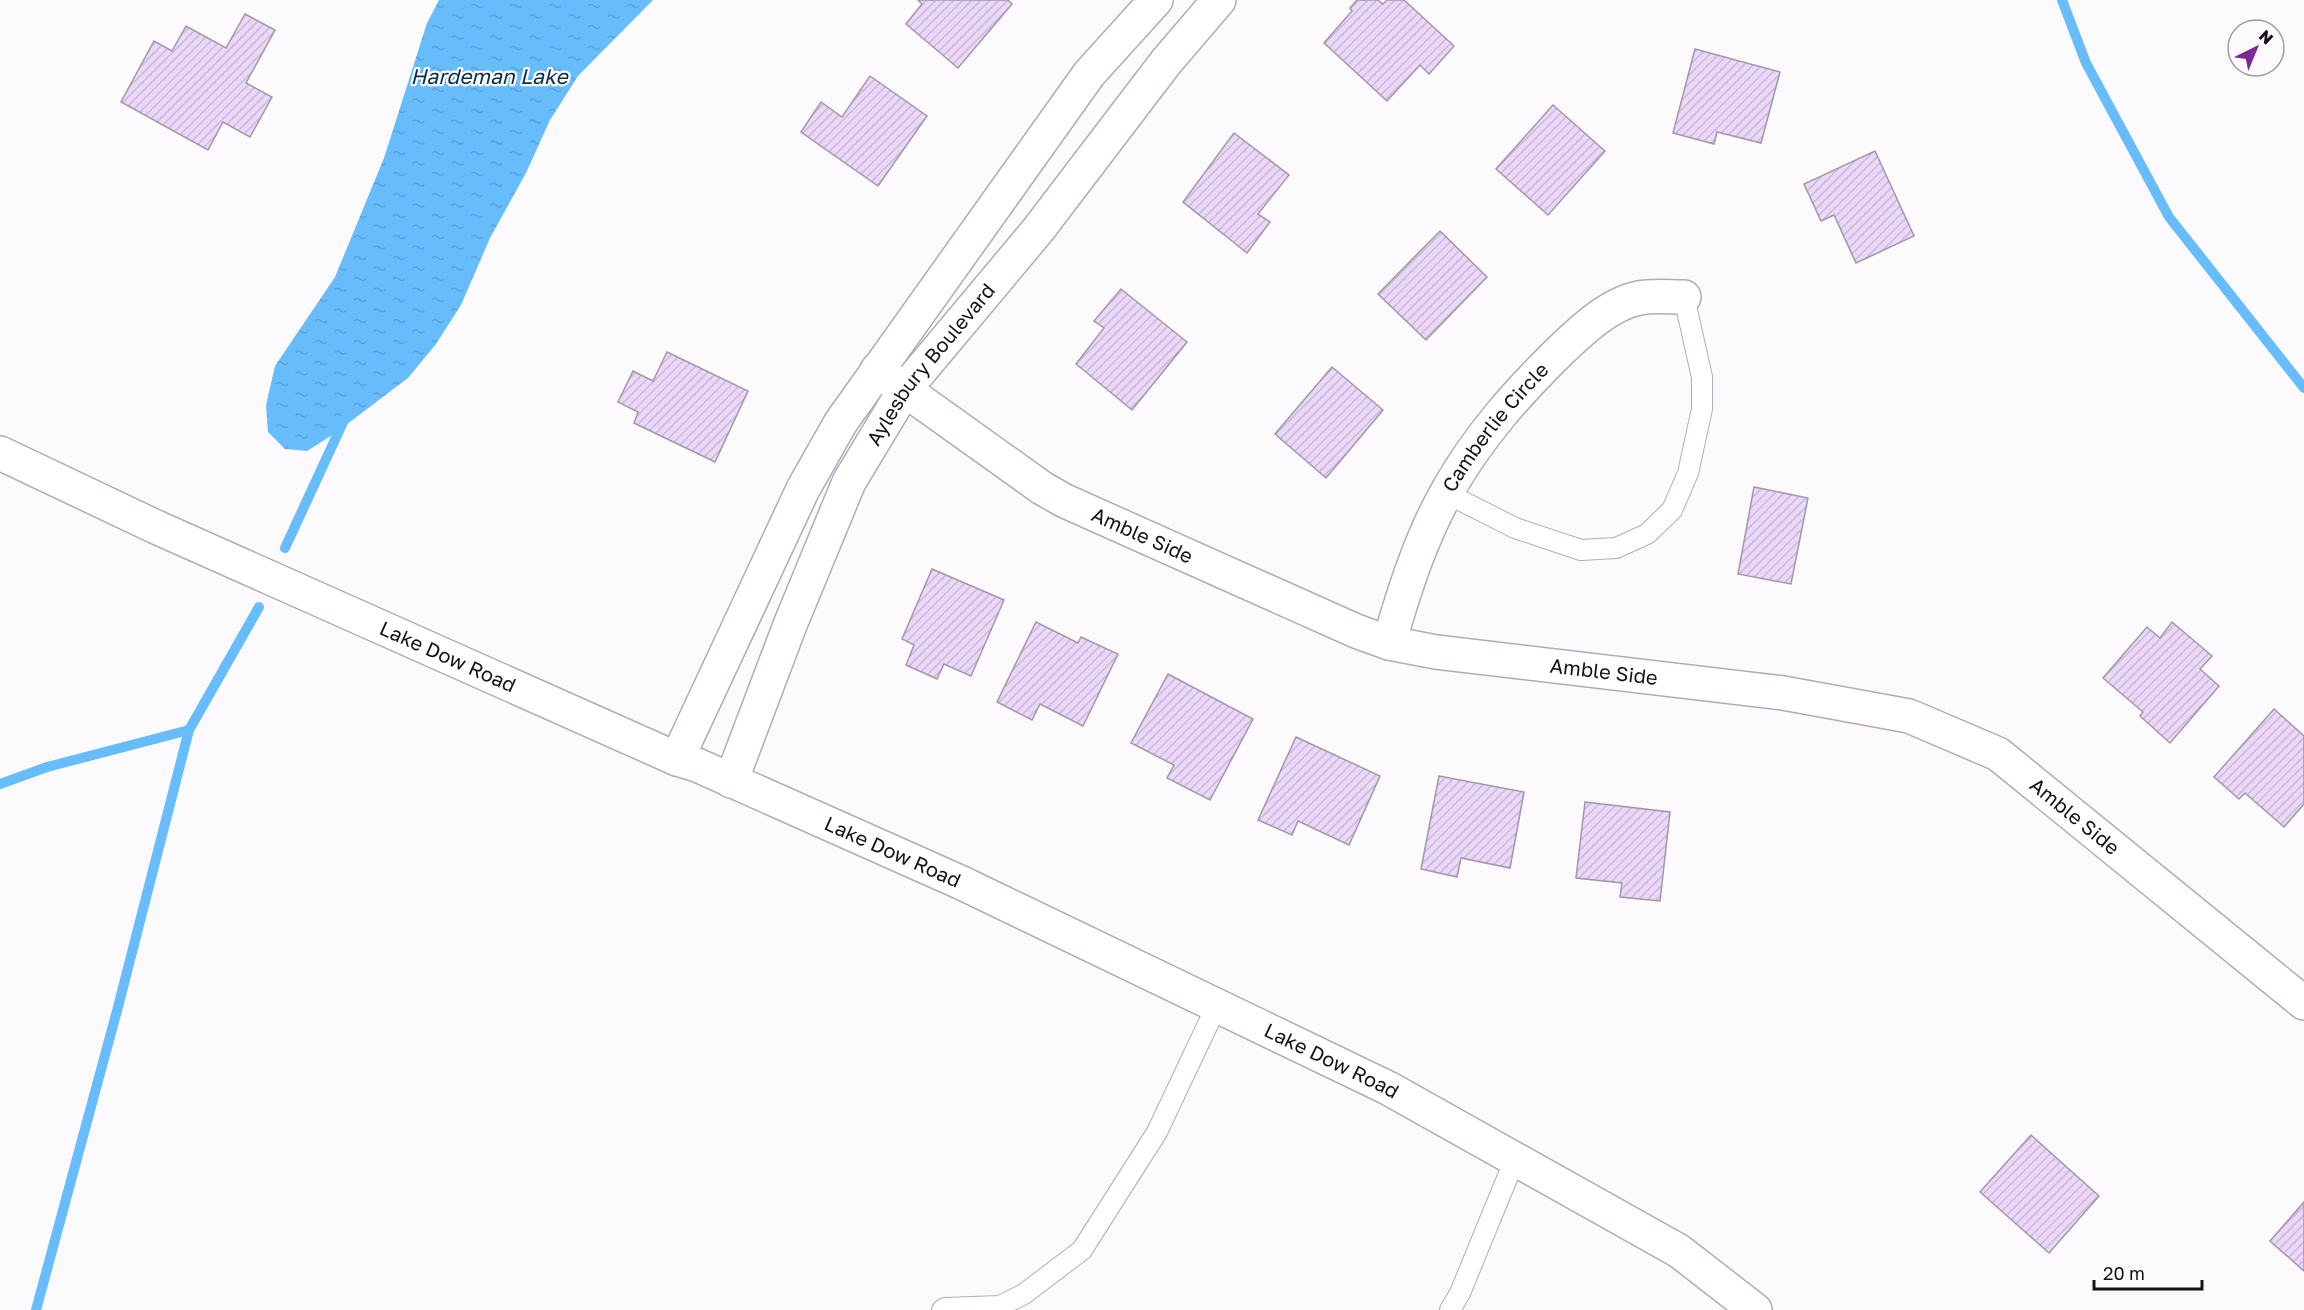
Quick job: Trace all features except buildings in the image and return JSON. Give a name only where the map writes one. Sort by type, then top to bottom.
[{"type":"street","name":"Aylesbury Boulevard","points":[[677,759],[803,489],[836,429],[1089,74],[1156,0]]},
{"type":"street","name":"Aylesbury Boulevard","points":[[731,780],[790,625],[849,482],[905,389],[1038,230],[1166,62],[1219,0]]},
{"type":"street","name":"Camberlie Circle","points":[[1389,643],[1410,577],[1446,493],[1479,441],[1508,405],[1582,331],[1626,302],[1640,297],[1684,297]]},
{"type":"street","name":"Amble Side","points":[[877,370],[1042,488],[1065,501],[1356,631],[1389,643],[1436,652],[1783,693],[1909,716],[1998,754],[2304,1003]]},
{"type":"street","name":"Lake Dow Road","points":[[0,453],[156,527],[962,883],[1388,1088],[1679,1251],[1755,1310]]},
{"type":"lane","points":[[1446,493],[1515,528],[1581,550],[1616,548],[1647,534],[1672,510],[1688,473],[1702,409],[1702,377],[1684,297]]},
{"type":"lane","points":[[942,1310],[945,1308],[1002,1308],[1082,1250],[1157,1132],[1217,1005]]},
{"type":"lane","points":[[1450,1310],[1460,1293],[1515,1159]]},
{"type":"water","name":"Hardeman Lake","points":[[439,0],[653,0],[578,76],[550,120],[526,173],[490,238],[461,305],[436,344],[408,378],[334,434],[307,451],[285,449],[268,432],[266,405],[275,366],[335,277],[384,158],[427,23]]},
{"type":"waterway","points":[[2062,0],[2086,63],[2169,217],[2304,388]]},
{"type":"waterway","points":[[285,548],[345,418]]},
{"type":"waterway","points":[[36,1310],[118,1007],[189,730],[259,607]]},
{"type":"waterway","points":[[0,784],[47,767],[189,730]]}]
